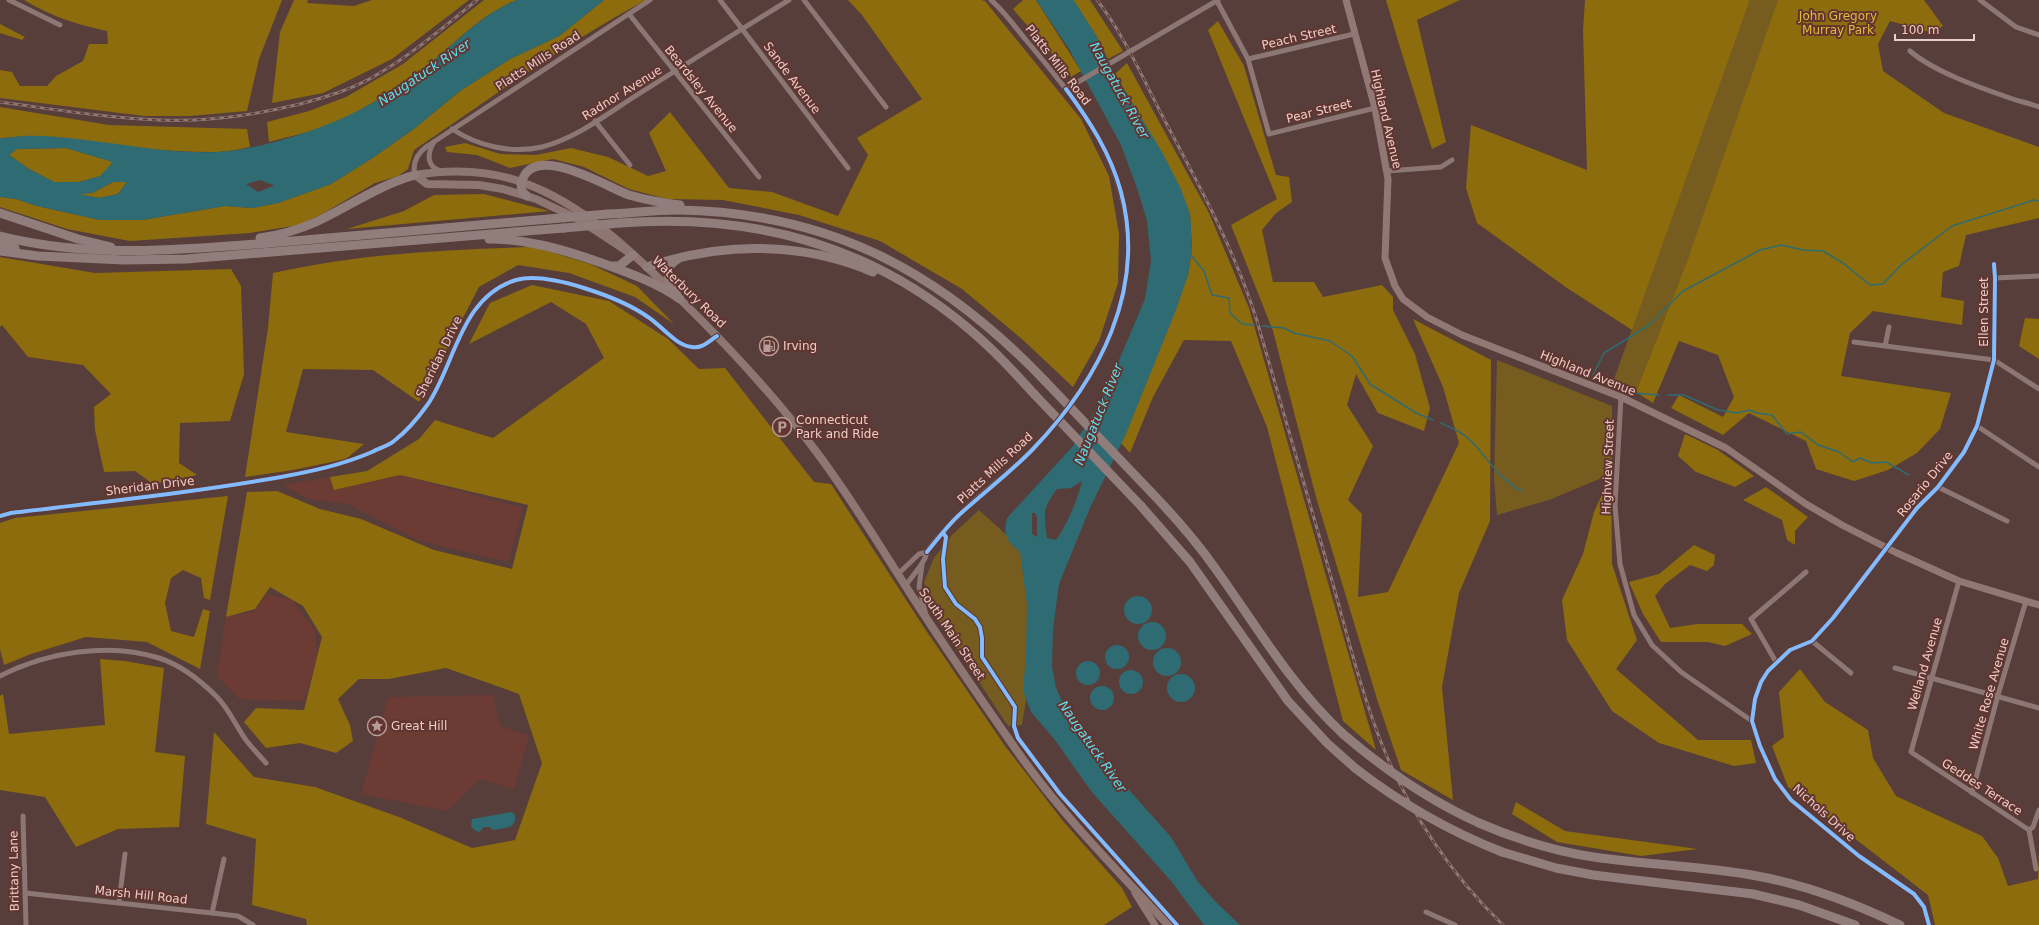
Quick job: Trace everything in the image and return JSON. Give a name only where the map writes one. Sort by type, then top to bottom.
[{"type":"highway","points":[[527,196],[521,190],[521,182],[526,174],[534,168],[554,165],[566,168],[643,199],[666,203],[718,208],[791,224],[828,234],[881,256],[916,274],[980,318],[1045,381],[1179,522],[1203,552],[1289,675],[1313,703],[1343,734],[1368,755],[1412,787],[1444,806],[1479,823],[1525,841],[1578,854],[1732,872],[1779,881],[1850,903],[1900,925]]},
{"type":"highway","points":[[207,248],[299,229],[317,222],[384,186],[415,175]]},
{"type":"highway","points":[[0,236],[23,242],[65,248],[104,251],[142,250],[207,248],[608,214],[676,210],[752,216]]},
{"type":"highway","points":[[0,213],[78,239],[112,247],[142,250]]},
{"type":"highway","points":[[0,251],[84,258],[186,259],[620,223],[676,220],[713,222],[769,230],[806,239],[841,251],[876,267],[925,296],[956,318],[984,342],[1142,506],[1190,562],[1288,701],[1322,739],[1355,768],[1386,791],[1418,812],[1468,838],[1502,852],[1537,863],[1593,875],[1753,894],[1798,905],[1855,925]]},
{"type":"highway","points":[[426,239],[526,241],[557,248],[650,281],[680,299]]},
{"type":"highway","points":[[0,245],[50,254],[84,258]]},
{"type":"highway","points":[[646,267],[690,255],[721,250],[762,248],[788,249],[853,264],[884,277],[956,318]]},
{"type":"highway","points":[[610,266],[619,266],[633,255]]},
{"type":"highway","points":[[680,299],[669,284],[668,269],[676,260],[690,255]]},
{"type":"main road","name":"Highland Avenue","points":[[1346,0],[1375,108],[1386,171],[1388,214],[1385,258],[1390,275],[1403,299],[1427,317],[1462,335],[1621,397],[1726,448],[1806,504],[1887,548],[1959,581],[2039,605]]},
{"type":"main road","name":"Waterbury Road","points":[[415,175],[442,171],[481,172],[521,182],[548,193],[607,232],[680,299],[728,347]]},
{"type":"main road","name":"Waterbury Road","points":[[415,175],[427,184],[479,185],[527,196],[569,214],[633,255]]},
{"type":"main road","name":"South Main Street","points":[[728,347],[773,397],[816,452],[905,586],[1028,766],[1064,811],[1168,925]]},
{"type":"main road","points":[[1133,887],[1155,925]]},
{"type":"street","points":[[9,0],[60,25]]},
{"type":"street","name":"Platts Mills Road","points":[[415,175],[414,166],[418,154],[437,139],[650,0]]},
{"type":"street","name":"Sande Avenue","points":[[720,0],[848,168]]},
{"type":"street","name":"Radnor Avenue","points":[[452,128],[467,138],[502,148],[522,149],[540,147],[558,142],[595,121],[789,0]]},
{"type":"street","points":[[804,0],[886,106]]},
{"type":"street","name":"Platts Mills Road","points":[[926,616],[919,587],[926,552],[957,517],[1024,458],[1058,420],[1091,373],[1107,344],[1118,318],[1124,292],[1127,258],[1126,220],[1121,192],[1113,168],[1101,142],[1087,118],[1066,89],[991,0]]},
{"type":"street","points":[[1066,89],[1217,0],[1248,59]]},
{"type":"street","points":[[1980,0],[2016,27],[2039,35]]},
{"type":"street","name":"Beardsley Avenue","points":[[629,14],[759,177]]},
{"type":"street","name":"Peach Street","points":[[1248,59],[1354,34]]},
{"type":"street","points":[[1910,52],[1927,64],[1961,79],[2008,98],[2039,107]]},
{"type":"street","name":"Pear Street","points":[[1248,59],[1269,134],[1375,108]]},
{"type":"street","points":[[595,121],[630,166]]},
{"type":"street","points":[[437,139],[431,148],[429,158],[431,166],[442,171]]},
{"type":"street","points":[[1386,171],[1441,167],[1452,160]]},
{"type":"street","name":"Ellen Street","points":[[1994,264],[1994,360]]},
{"type":"street","points":[[1995,278],[2039,276]]},
{"type":"street","name":"Sheridan Drive","points":[[0,516],[11,513],[241,484],[344,464],[368,454],[392,442],[409,428],[428,404],[472,314],[492,292],[516,280],[533,278],[556,281],[622,302],[650,318],[680,343],[690,347],[700,346],[717,336]]},
{"type":"street","points":[[1885,346],[1889,327]]},
{"type":"street","points":[[1854,342],[1994,360],[2039,389]]},
{"type":"street","name":"Rosario Drive","points":[[1887,548],[1917,508],[1938,486],[1964,452],[1977,426],[1994,360]]},
{"type":"street","name":"Highview Street","points":[[1621,397],[1615,505],[1620,564],[1634,615],[1652,645],[1680,672],[1752,721]]},
{"type":"street","points":[[1977,426],[2039,467]]},
{"type":"street","points":[[1938,486],[2007,521]]},
{"type":"street","name":"Nichols Drive","points":[[1887,548],[1833,618],[1812,641],[1790,650],[1776,662],[1761,682],[1755,699],[1752,721],[1760,746],[1775,778],[1791,800],[1859,856],[1914,894],[1924,907],[1929,925]]},
{"type":"street","name":"Platts Mills Road","points":[[898,574],[919,554],[926,552]]},
{"type":"street","name":"Platts Mills Road","points":[[905,586],[924,561]]},
{"type":"street","points":[[1776,662],[1751,619],[1806,572]]},
{"type":"street","name":"Welland Avenue","points":[[1911,752],[1959,581]]},
{"type":"street","name":"White Rose Avenue","points":[[1972,793],[1998,695],[2026,601]]},
{"type":"street","points":[[1812,641],[1851,673]]},
{"type":"street","points":[[0,676],[13,669],[54,657],[100,649],[130,651],[160,658],[191,674],[218,698],[246,740],[266,763]]},
{"type":"street","points":[[1895,668],[1998,695],[2039,708]]},
{"type":"street","name":"Geddes Terrace","points":[[1911,752],[2029,830],[2036,869]]},
{"type":"street","points":[[2029,830],[2036,820],[2039,810]]},
{"type":"street","name":"Brittany Lane","points":[[23,816],[26,925]]},
{"type":"street","points":[[119,902],[125,854]]},
{"type":"street","points":[[212,913],[224,859]]},
{"type":"street","name":"Marsh Hill Road","points":[[25,893],[238,916],[253,925]]},
{"type":"street","points":[[1426,912],[1455,925]]},
{"type":"shaded area","points":[[400,475],[523,508],[508,562],[420,541],[348,504],[308,499],[283,485],[330,477],[334,490]]},
{"type":"shaded area","points":[[267,594],[292,600],[314,629],[318,655],[304,701],[239,699],[217,676],[226,617],[253,612]]},
{"type":"shaded area","points":[[493,695],[500,726],[529,736],[514,789],[480,779],[447,811],[361,794],[388,697]]},
{"type":"green space","points":[[24,0],[282,0],[259,59],[247,111],[190,116],[144,116],[0,98],[0,70],[12,72],[20,86],[47,86],[56,76],[83,61],[89,44],[108,44],[107,31],[64,19]]},
{"type":"green space","points":[[294,0],[308,0],[307,3],[354,6],[372,0],[469,0],[392,59],[323,93],[272,103],[280,32]]},
{"type":"green space","points":[[484,0],[517,0],[479,21],[424,68],[370,104],[328,125],[312,131],[269,142],[267,122],[309,111],[346,97],[403,64]]},
{"type":"green space","points":[[604,0],[646,0],[586,34],[499,91],[414,150],[408,169],[398,176],[375,183],[322,214],[299,225],[250,233],[130,241],[67,229],[0,207],[0,197],[16,199],[37,206],[100,220],[142,220],[225,206],[253,208],[278,203],[331,184],[374,157],[415,128],[460,91],[510,59],[559,36]]},
{"type":"green space","points":[[848,0],[985,1],[1081,119],[1109,176],[1119,234],[1118,283],[1099,341],[1073,387],[1023,340],[962,289],[880,241],[799,215],[723,200],[667,199],[629,189],[584,167],[553,159],[510,168],[477,155],[447,152],[445,147],[465,143],[500,154],[536,155],[571,148],[608,157],[648,176],[666,171],[649,133],[670,112],[729,188],[772,192],[838,216],[868,155],[857,138],[922,99],[862,15]]},
{"type":"green space","points":[[1023,0],[1036,0],[1081,71],[1071,77],[1013,9]]},
{"type":"green space","points":[[1073,0],[1090,0],[1123,51],[1108,59],[1097,37]]},
{"type":"green space","points":[[1386,0],[1460,0],[1417,20],[1446,142],[1432,149],[1402,54]]},
{"type":"green space","points":[[1585,0],[1750,0],[1632,330],[1567,288],[1477,223],[1466,188],[1471,125],[1587,170],[1583,30]]},
{"type":"green space","name":"John Gregory Murray Park","points":[[1750,0],[1892,0],[1689,256],[1636,392],[1613,382]]},
{"type":"green space","name":"John Gregory Murray Park","points":[[1778,0],[1924,0],[1943,26],[1933,33],[1890,21],[1878,44],[1883,71],[1944,113],[2039,147],[2039,218],[1966,235],[1959,266],[1943,272],[1941,297],[1964,301],[1962,325],[1873,311],[1850,333],[1841,376],[1951,393],[1940,429],[1917,453],[1888,470],[1854,481],[1816,469],[1806,441],[1749,413],[1723,435],[1671,408],[1679,395],[1723,417],[1734,397],[1718,355],[1679,341],[1653,403],[1636,392],[1689,256]]},
{"type":"green space","points":[[1218,21],[1244,66],[1276,175],[1289,177],[1292,202],[1276,213],[1262,230],[1273,282],[1314,282],[1323,297],[1382,285],[1393,297],[1393,310],[1415,354],[1430,408],[1424,431],[1378,413],[1356,374],[1347,405],[1373,446],[1348,500],[1362,514],[1358,597],[1388,592],[1459,443],[1443,387],[1413,319],[1491,360],[1490,521],[1459,593],[1442,687],[1453,800],[1401,770],[1377,699],[1316,497],[1273,331],[1231,225],[1277,199],[1208,30]]},
{"type":"green space","points":[[0,24],[25,37],[22,40],[0,33]]},
{"type":"green space","points":[[1127,63],[1209,213],[1249,308],[1376,750],[1343,721],[1267,427],[1231,341],[1184,340],[1153,397],[1130,453],[1121,443],[1188,275],[1192,248],[1190,214],[1138,113],[1115,74]]},
{"type":"green space","points":[[0,107],[109,125],[247,129],[250,147],[220,152],[192,152],[145,149],[47,137],[0,138]]},
{"type":"green space","points":[[66,148],[113,162],[101,176],[79,182],[54,182],[29,169],[9,155],[17,149]]},
{"type":"green space","points":[[113,182],[127,182],[118,194],[99,198],[77,194],[92,193]]},
{"type":"green space","points":[[484,194],[549,211],[347,229],[404,211],[434,195]]},
{"type":"green space","points":[[534,247],[590,264],[637,286],[674,324],[635,297],[569,273],[518,265],[479,287],[419,402],[373,370],[303,369],[286,432],[364,444],[346,459],[293,470],[245,477],[268,328],[273,273],[338,261],[370,257],[435,251]]},
{"type":"green space","points":[[0,257],[95,273],[231,269],[241,286],[244,374],[230,421],[180,423],[179,463],[197,475],[153,484],[135,471],[104,472],[95,430],[94,407],[111,394],[83,365],[28,357],[2,325],[0,327]]},
{"type":"green space","points":[[532,285],[609,301],[668,339],[699,369],[725,368],[814,482],[831,484],[925,629],[1005,746],[1063,821],[1122,888],[1132,907],[1104,925],[307,925],[306,919],[252,905],[256,839],[206,824],[214,732],[254,777],[315,787],[399,817],[472,848],[515,840],[542,763],[519,694],[446,668],[389,679],[359,679],[338,699],[350,725],[353,741],[336,753],[300,743],[266,748],[244,722],[256,708],[304,710],[322,637],[303,606],[270,587],[255,609],[226,617],[247,492],[277,491],[320,509],[361,519],[434,550],[512,569],[528,505],[400,475],[334,490],[330,477],[367,471],[419,439],[435,420],[493,438],[604,358],[586,324],[551,302],[469,344],[490,303]]},
{"type":"green space","points":[[2025,318],[2039,319],[2039,359],[2019,346]]},
{"type":"green space","points":[[1497,360],[1612,406],[1612,464],[1604,477],[1549,500],[1497,515],[1494,478]]},
{"type":"green space","points":[[1685,434],[1718,450],[1754,476],[1735,487],[1696,472],[1678,456]]},
{"type":"green space","points":[[1611,475],[1612,564],[1637,640],[1616,669],[1698,740],[1751,740],[1756,763],[1734,766],[1659,743],[1612,711],[1567,640],[1562,600],[1583,554],[1594,512]]},
{"type":"green space","points":[[1766,487],[1808,517],[1795,531],[1795,545],[1787,540],[1782,520],[1743,500]]},
{"type":"green space","points":[[228,496],[210,600],[204,598],[201,578],[183,570],[171,578],[165,603],[171,631],[194,637],[203,609],[210,611],[200,669],[147,642],[86,637],[31,654],[4,665],[0,649],[0,523],[15,518]]},
{"type":"green space","points":[[979,510],[1022,549],[1031,580],[1029,681],[1022,725],[1008,726],[936,617],[924,582],[934,558],[951,536]]},
{"type":"green space","points":[[1694,545],[1715,555],[1714,565],[1707,571],[1690,565],[1665,584],[1655,596],[1670,628],[1697,624],[1742,624],[1752,634],[1725,646],[1708,642],[1661,642],[1643,614],[1629,582],[1659,574]]},
{"type":"green space","points":[[100,659],[125,661],[164,668],[155,752],[185,756],[179,827],[118,829],[76,847],[45,797],[0,790],[0,696],[3,694],[9,734],[105,725]]},
{"type":"green space","points":[[1800,669],[1825,702],[1868,730],[1873,758],[1896,796],[1982,836],[1998,858],[2008,886],[2038,879],[2039,851],[2039,925],[1935,925],[1928,895],[1788,787],[1772,746],[1784,737],[1779,692]]},
{"type":"green space","points":[[1516,802],[1565,831],[1698,849],[1641,856],[1557,842],[1512,814]]},
{"type":"water","name":"Naugatuck River","points":[[517,0],[604,0],[559,36],[510,59],[460,91],[415,128],[374,157],[331,184],[278,203],[253,208],[225,206],[142,220],[100,220],[37,206],[16,199],[0,197],[0,138],[47,136],[161,150],[198,152],[235,150],[276,142],[338,120],[379,99],[425,67],[480,21]],"holes":[[[66,148],[113,162],[100,176],[79,182],[54,182],[29,169],[9,155],[17,149]],[[260,180],[273,186],[258,192],[246,184]],[[113,182],[127,182],[118,194],[99,198],[79,194],[92,193]]]},
{"type":"water","name":"Naugatuck River","points":[[1036,0],[1073,0],[1075,2],[1097,37],[1115,74],[1162,152],[1181,189],[1190,214],[1192,248],[1188,275],[1176,310],[1126,434],[1090,508],[1059,584],[1053,629],[1052,667],[1056,688],[1062,701],[1097,754],[1171,837],[1198,882],[1240,925],[1204,925],[1171,881],[1091,791],[1055,740],[1031,712],[1023,691],[1026,655],[1027,604],[1020,552],[1007,537],[1005,529],[1007,518],[1073,446],[1093,414],[1108,386],[1145,299],[1151,261],[1147,221],[1121,145],[1069,49]],"holes":[[[1082,481],[1072,512],[1060,534],[1056,540],[1047,538],[1045,512],[1052,496],[1057,489],[1071,488]],[[1032,513],[1035,513],[1037,517],[1037,537],[1032,534]]]},
{"type":"water","points":[[1138,596],[1148,600],[1152,610],[1148,620],[1138,624],[1128,620],[1124,610],[1128,600]]},
{"type":"water","points":[[1152,622],[1162,626],[1166,636],[1162,646],[1152,650],[1142,646],[1138,636],[1142,626]]},
{"type":"water","points":[[1117,645],[1126,648],[1129,657],[1126,666],[1117,669],[1108,666],[1105,657],[1108,648]]},
{"type":"water","points":[[1167,648],[1177,652],[1181,662],[1177,672],[1167,676],[1157,672],[1153,662],[1157,652]]},
{"type":"water","points":[[1088,661],[1097,664],[1100,673],[1097,682],[1088,685],[1079,682],[1076,673],[1079,664]]},
{"type":"water","points":[[1131,670],[1140,673],[1143,682],[1140,691],[1131,694],[1122,691],[1119,682],[1122,673]]},
{"type":"water","points":[[1181,674],[1191,678],[1195,688],[1191,698],[1181,702],[1171,698],[1167,688],[1171,678]]},
{"type":"water","points":[[1102,686],[1111,689],[1114,698],[1111,707],[1102,710],[1093,707],[1090,698],[1093,689]]},
{"type":"water","points":[[511,812],[514,813],[515,822],[507,828],[494,830],[489,827],[484,827],[479,832],[474,830],[471,826],[472,819]]},
{"type":"waterway","points":[[1593,375],[1604,353],[1648,326],[1683,291],[1760,250],[1781,245],[1803,250],[1823,251],[1843,263],[1870,285],[1883,284],[1901,265],[1952,226],[2034,200],[2039,201]]},
{"type":"waterway","points":[[1190,254],[1204,271],[1212,295],[1229,298],[1230,313],[1242,324],[1255,325]]},
{"type":"waterway","points":[[1262,326],[1284,328],[1294,333],[1330,341],[1352,356],[1370,384],[1416,413],[1433,420]]},
{"type":"waterway","points":[[1631,396],[1634,393],[1659,395]]},
{"type":"waterway","points":[[1668,395],[1684,395],[1718,410],[1737,413],[1749,410],[1757,413],[1772,415],[1787,434],[1801,432],[1818,445],[1839,452],[1853,462],[1860,458],[1872,463],[1886,462],[1909,475]]},
{"type":"waterway","points":[[1441,423],[1457,430],[1468,438],[1507,481],[1522,491]]},
{"type":"railway","points":[[0,102],[99,115],[159,120],[212,119],[283,108],[330,95],[369,79],[417,48],[477,0]]},
{"type":"railway","points":[[1097,0],[1125,43],[1203,193],[1227,243],[1248,295],[1257,321],[1360,682],[1383,747],[1406,796],[1434,842],[1467,886],[1503,925]]},
{"type":"cycle path","points":[[927,552],[946,528],[1024,458],[1057,422],[1078,394],[1097,363],[1112,331],[1122,298],[1128,264],[1127,228],[1121,192],[1117,178],[1105,151],[1083,113],[1066,89]]},
{"type":"cycle path","points":[[1929,925],[1924,907],[1914,894],[1859,856],[1791,800],[1775,779],[1760,746],[1752,721],[1755,699],[1761,682],[1768,671],[1790,650],[1812,641],[1833,618],[1917,508],[1938,487],[1964,452],[1977,426],[1994,360],[1994,264]]},
{"type":"cycle path","points":[[0,516],[11,513],[180,493],[281,477],[338,464],[361,457],[386,446],[408,429],[428,404],[437,388],[462,333],[471,316],[483,300],[498,288],[516,280],[530,278],[546,279],[584,288],[603,295],[648,317],[674,339],[686,346],[699,347],[717,336]]},
{"type":"cycle path","points":[[943,533],[946,537],[943,559],[945,587],[956,604],[975,619],[980,627],[982,638],[982,657],[1015,707],[1014,726],[1018,738],[1060,794],[1177,925]]},
{"type":"place","name":"Irving","points":[[769,346]]},
{"type":"place","name":"Connecticut Park and Ride","points":[[782,427]]},
{"type":"place","name":"Great Hill","points":[[377,726]]}]
